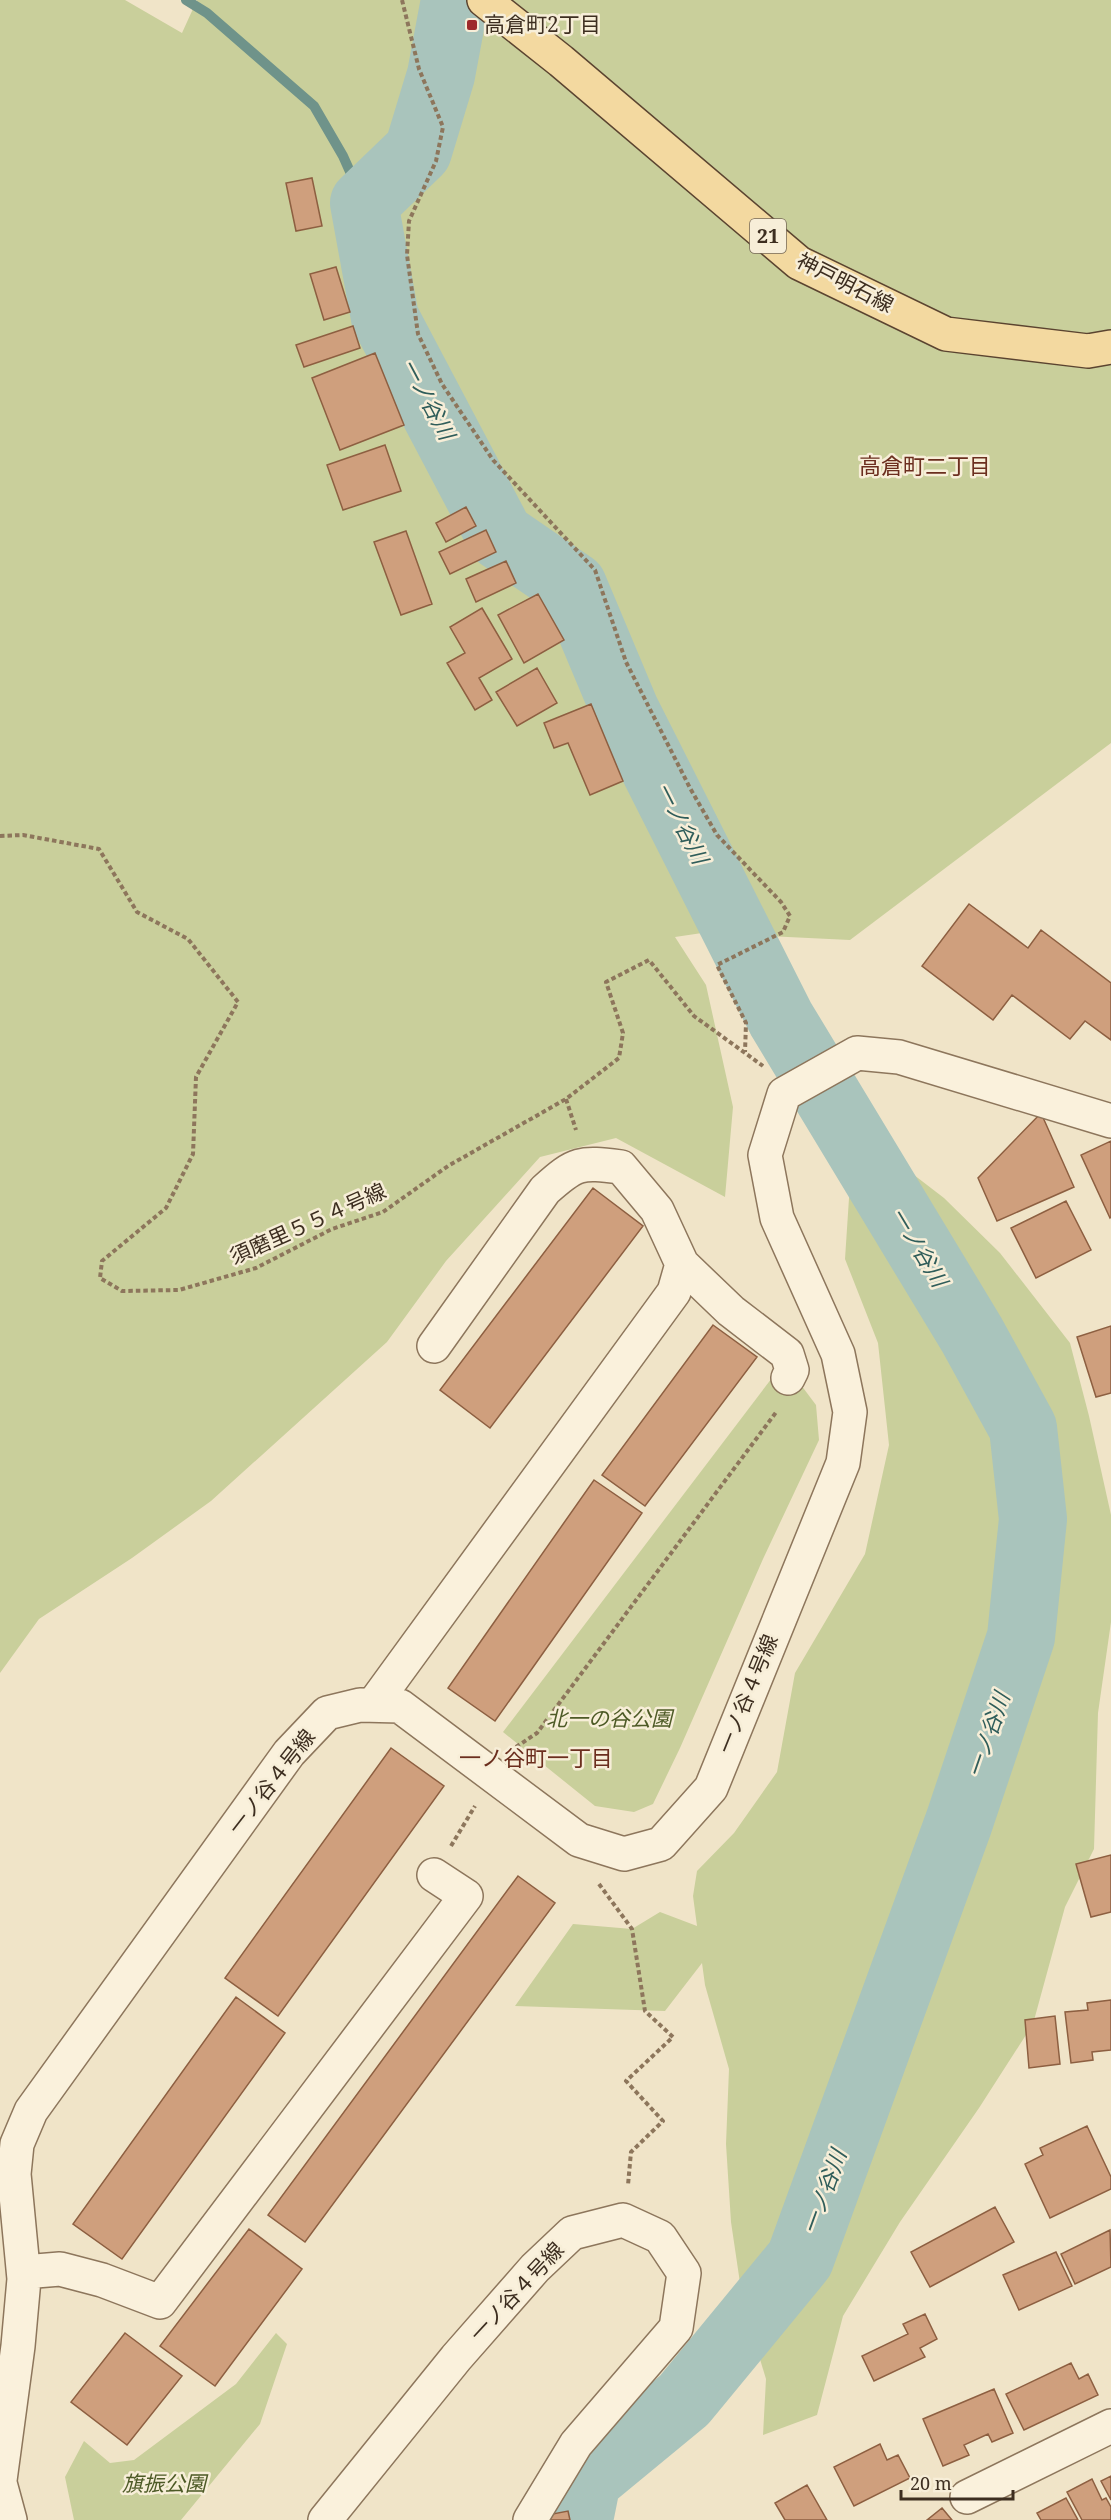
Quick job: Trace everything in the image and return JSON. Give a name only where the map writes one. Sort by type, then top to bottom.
[{"type":"main road","name":"神戸明石線","points":[[484,0],[570,68],[799,262],[946,334],[1088,351],[1111,347]]},
{"type":"street","points":[[776,1082],[857,1053],[899,1057],[1111,1121]]},
{"type":"street","name":"一ノ谷４号線","points":[[10,2520],[0,2482],[18,2346],[24,2272],[14,2174],[17,2144],[31,2111],[289,1753],[327,1713],[360,1705],[399,1706],[579,1840],[624,1854],[661,1844],[711,1788],[843,1463],[850,1412],[838,1354],[777,1218],[765,1155],[776,1082]]},
{"type":"street","points":[[434,1346],[545,1190],[568,1170],[588,1163],[621,1167],[657,1210],[682,1264],[731,1311],[787,1354],[792,1370],[788,1378]]},
{"type":"street","points":[[373,1705],[674,1292],[682,1264]]},
{"type":"street","points":[[24,2272],[60,2269],[102,2280],[160,2302],[466,1896],[434,1875]]},
{"type":"street","name":"一ノ谷４号線","points":[[325,2520],[456,2358],[535,2268],[572,2233],[623,2220],[660,2237],[684,2273],[676,2328],[576,2444],[530,2520]]},
{"type":"street","points":[[967,2497],[1111,2426]]},
{"type":"path","points":[[402,0],[419,69],[443,127],[436,161],[409,221],[407,255],[418,334],[442,384],[493,460],[595,570],[626,662],[690,788],[717,835],[781,902],[790,916],[783,932],[717,965],[746,1023],[745,1053]]},
{"type":"path","name":"須磨里５５４号線","points":[[0,836],[23,835],[99,849],[137,912],[188,939],[238,1002],[196,1077],[193,1154],[166,1208],[102,1261],[100,1278],[122,1291],[179,1290],[256,1268],[332,1229],[382,1212],[448,1166],[566,1099],[619,1058],[623,1033],[606,982],[650,960],[694,1016],[745,1053],[776,1082]]},
{"type":"path","points":[[514,1749],[537,1733],[786,1399],[788,1378]]},
{"type":"path","points":[[434,1875],[478,1801]]},
{"type":"path","points":[[594,1878],[632,1929],[645,2012],[673,2037],[626,2081],[663,2121],[631,2152],[628,2188]]},
{"type":"green space","points":[[0,0],[125,0],[182,33],[197,0],[1111,0],[1111,743],[850,940],[702,933],[675,937],[706,985],[733,1107],[725,1197],[616,1138],[540,1157],[446,1261],[387,1342],[211,1501],[132,1558],[39,1619],[0,1673]]},
{"type":"green space","points":[[901,1165],[944,1198],[1000,1253],[1070,1343],[1111,1515],[1111,1622],[1098,1713],[1094,1849],[1065,1907],[1033,2024],[979,2108],[900,2222],[843,2316],[817,2415],[763,2435],[766,2379],[743,2303],[731,2222],[726,2144],[729,2069],[705,1985],[702,1963],[665,2011],[515,2006],[573,1924],[632,1929],[660,1912],[697,1926],[693,1896],[697,1871],[734,1833],[777,1772],[795,1673],[865,1554],[889,1445],[878,1343],[845,1259],[850,1183]]},
{"type":"green space","name":"北一の谷公園","points":[[775,1374],[798,1381],[816,1405],[819,1440],[653,1804],[634,1812],[595,1806],[503,1732]]},
{"type":"green space","name":"旗振公園","points":[[276,2333],[287,2344],[260,2424],[181,2520],[74,2520],[65,2477],[84,2441],[110,2463],[134,2460],[236,2384]]},
{"type":"building","points":[[312,178],[322,226],[296,231],[286,183]]},
{"type":"building","points":[[336,267],[350,312],[324,320],[310,274]]},
{"type":"building","points":[[353,326],[360,348],[304,367],[296,345]]},
{"type":"building","points":[[375,353],[404,425],[340,450],[312,378]]},
{"type":"building","points":[[385,445],[401,491],[343,510],[327,465]]},
{"type":"building","points":[[466,507],[476,526],[446,542],[436,523]]},
{"type":"building","points":[[486,530],[496,552],[450,574],[439,552]]},
{"type":"building","points":[[406,531],[432,604],[401,615],[374,542]]},
{"type":"building","points":[[506,561],[516,583],[476,602],[466,579]]},
{"type":"building","points":[[538,594],[564,640],[524,663],[498,615]]},
{"type":"building","points":[[482,608],[512,659],[479,678],[492,700],[475,710],[447,663],[465,653],[450,627]]},
{"type":"building","points":[[537,668],[557,703],[517,726],[496,692]]},
{"type":"building","points":[[591,704],[623,781],[590,795],[568,743],[554,748],[544,723]]},
{"type":"building","points":[[969,904],[1028,948],[1041,930],[1111,983],[1111,1040],[1085,1021],[1070,1039],[1012,995],[993,1020],[922,966]]},
{"type":"building","points":[[1041,1113],[1074,1187],[997,1221],[978,1178]]},
{"type":"building","points":[[1111,1141],[1111,1217],[1110,1218],[1081,1155]]},
{"type":"building","points":[[593,1188],[643,1226],[490,1428],[440,1390]]},
{"type":"building","points":[[1066,1201],[1091,1250],[1036,1278],[1011,1228]]},
{"type":"building","points":[[713,1325],[757,1357],[645,1506],[602,1475]]},
{"type":"building","points":[[1111,1326],[1111,1393],[1096,1397],[1077,1337]]},
{"type":"building","points":[[594,1480],[642,1513],[495,1721],[448,1688]]},
{"type":"building","points":[[391,1748],[444,1786],[278,2016],[225,1978]]},
{"type":"building","points":[[1111,1855],[1111,1912],[1091,1917],[1076,1864]]},
{"type":"building","points":[[518,1876],[555,1903],[305,2242],[268,2215]]},
{"type":"building","points":[[236,1997],[285,2033],[122,2259],[73,2224]]},
{"type":"building","points":[[1111,2000],[1111,2050],[1092,2052],[1093,2060],[1071,2063],[1065,2012],[1088,2010],[1087,2003]]},
{"type":"building","points":[[1055,2016],[1060,2064],[1029,2068],[1025,2020]]},
{"type":"building","points":[[1087,2126],[1111,2177],[1111,2189],[1050,2218],[1025,2164],[1043,2155],[1040,2148]]},
{"type":"building","points":[[995,2207],[1014,2242],[930,2287],[911,2252]]},
{"type":"building","points":[[249,2229],[302,2269],[215,2386],[160,2346]]},
{"type":"building","points":[[1110,2230],[1111,2267],[1075,2284],[1061,2254]]},
{"type":"building","points":[[1056,2252],[1072,2286],[1019,2310],[1003,2275]]},
{"type":"building","points":[[925,2314],[937,2339],[920,2348],[925,2357],[874,2381],[862,2356],[908,2334],[903,2324]]},
{"type":"building","points":[[125,2333],[182,2376],[127,2445],[71,2402]]},
{"type":"building","points":[[1071,2363],[1079,2379],[1088,2374],[1098,2395],[1024,2430],[1006,2394]]},
{"type":"building","points":[[994,2389],[1013,2433],[992,2442],[988,2434],[964,2445],[969,2455],[943,2466],[923,2419]]},
{"type":"building","points":[[880,2444],[887,2460],[898,2455],[910,2478],[854,2506],[834,2467]]},
{"type":"building","points":[[1111,2476],[1111,2500],[1101,2481]]},
{"type":"building","points":[[1092,2479],[1102,2500],[1106,2498],[1111,2507],[1111,2520],[1082,2520],[1067,2492]]},
{"type":"building","points":[[807,2485],[827,2520],[785,2520],[775,2503]]},
{"type":"building","points":[[1066,2498],[1078,2520],[1041,2520],[1037,2513]]},
{"type":"building","points":[[942,2508],[952,2520],[927,2520]]},
{"type":"building","points":[[568,2511],[570,2520],[543,2520],[542,2516]]},
{"type":"waterway","points":[[186,0],[207,13],[314,106],[343,156],[364,203]]},
{"type":"waterway","name":"一ノ谷川","points":[[455,0],[441,75],[418,151],[364,203],[385,318],[500,536],[573,586],[625,710],[781,1019],[972,1335],[1023,1428],[1033,1519],[1021,1637],[959,1822],[800,2259],[684,2400],[587,2480],[579,2520]]},
{"type":"place","name":"高倉町2丁目","points":[[472,25]]},
{"type":"district","name":"高倉町二丁目","points":[[925,466]]},
{"type":"district","name":"一ノ谷町一丁目","points":[[536,1758]]}]
